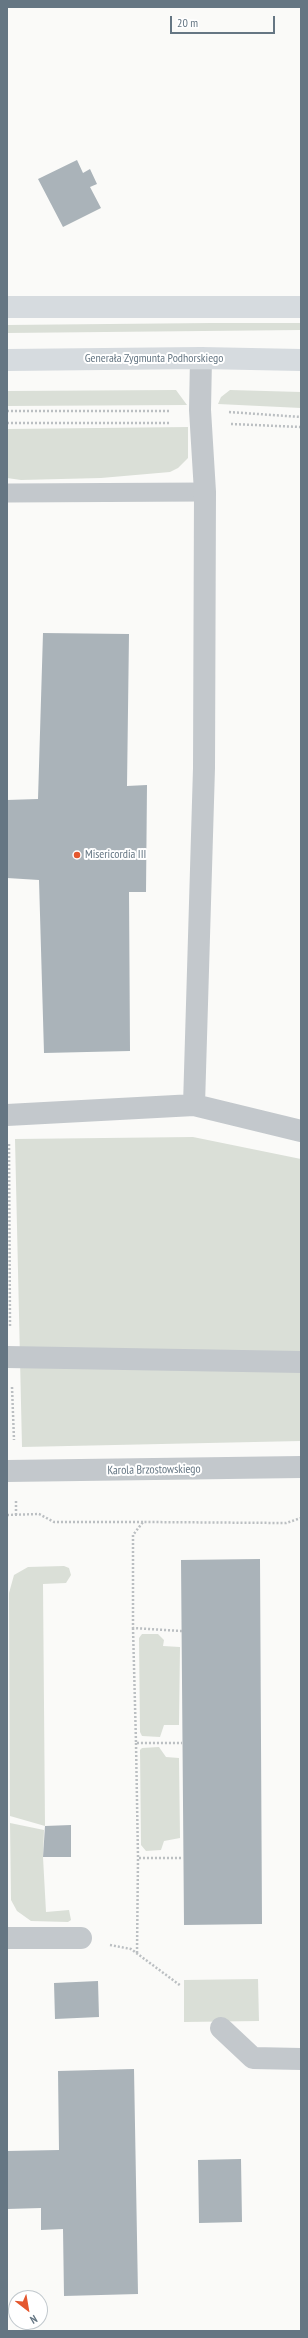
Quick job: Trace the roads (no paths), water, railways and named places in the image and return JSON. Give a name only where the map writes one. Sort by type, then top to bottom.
[{"type":"main road","points":[[7,307],[301,306]]},
{"type":"main road","name":"Generała Zygmunta Podhorskiego","points":[[7,360],[201,358],[301,360]]},
{"type":"street","points":[[194,1105],[204,768],[204,492],[200,417],[201,358]]},
{"type":"street","points":[[8,1115],[194,1105],[301,1131]]},
{"type":"street","points":[[9,1357],[301,1362]]},
{"type":"street","name":"Karola Brzostowskiego","points":[[11,1471],[301,1467]]},
{"type":"street","points":[[7,1938],[81,1938]]},
{"type":"street","points":[[221,2028],[253,2058],[301,2059]]},
{"type":"lane","points":[[7,493],[204,492]]},
{"type":"place","name":"Misericordia III","points":[[77,855]]}]
